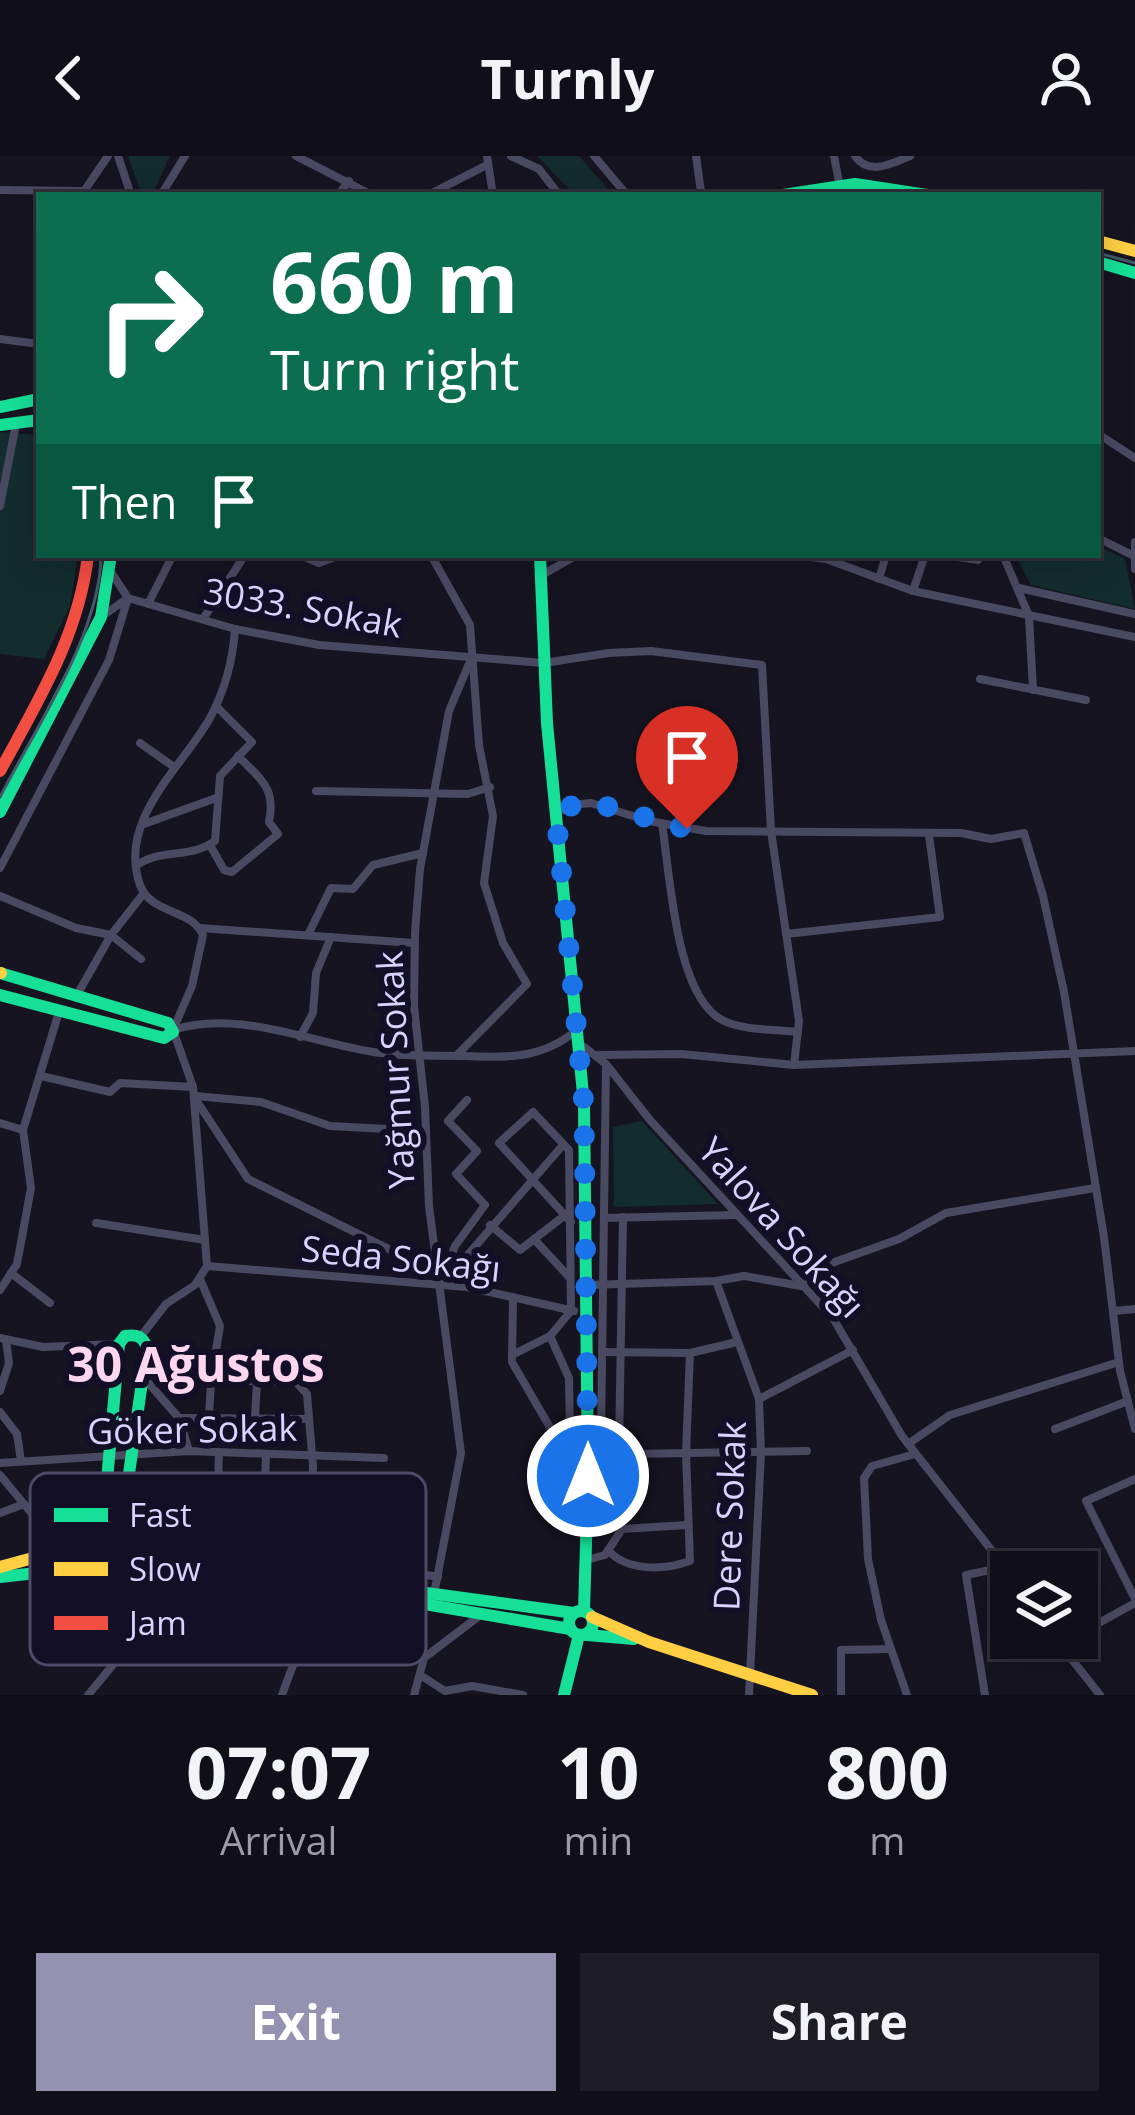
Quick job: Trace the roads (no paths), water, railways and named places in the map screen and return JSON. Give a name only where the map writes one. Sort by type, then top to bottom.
[{"type":"street","points":[[93,156],[99,168]]},
{"type":"street","points":[[83,192],[108,156]]},
{"type":"street","points":[[118,156],[130,192]]},
{"type":"street","points":[[163,192],[185,156]]},
{"type":"street","points":[[296,156],[367,192]]},
{"type":"street","points":[[511,156],[539,169],[557,192]]},
{"type":"street","points":[[594,156],[624,192]]},
{"type":"street","points":[[696,156],[701,192]]},
{"type":"street","points":[[834,156],[839,182]]},
{"type":"street","points":[[855,156],[862,165],[872,167],[910,156]]},
{"type":"street","points":[[433,192],[487,160],[492,192]]},
{"type":"street","points":[[340,192],[349,181]]},
{"type":"street","points":[[796,192],[839,182],[914,192]]},
{"type":"street","points":[[0,190],[55,192]]},
{"type":"street","points":[[1101,242],[1135,251]]},
{"type":"street","points":[[1101,263],[1135,273]]},
{"type":"street","points":[[0,339],[36,344]]},
{"type":"street","points":[[0,407],[36,400]]},
{"type":"street","points":[[0,425],[30,424],[0,506]]},
{"type":"street","points":[[1101,436],[1135,458]]},
{"type":"street","points":[[1101,540],[1134,556]]},
{"type":"street","points":[[1135,542],[1135,569]]},
{"type":"street","points":[[0,771],[77,620],[88,558]]},
{"type":"street","points":[[0,812],[101,617],[111,558]]},
{"type":"street","points":[[148,604],[171,558]]},
{"type":"street","points":[[203,620],[243,558]]},
{"type":"street","points":[[433,558],[470,626],[479,745],[493,823],[484,884],[503,943],[527,984],[456,1056]]},
{"type":"street","points":[[540,558],[556,814],[579,1028],[595,1435]]},
{"type":"street","points":[[541,575],[572,558]]},
{"type":"street","points":[[818,558],[913,591],[1135,637]]},
{"type":"street","points":[[880,579],[885,558]]},
{"type":"street","points":[[913,591],[924,558]]},
{"type":"street","points":[[964,558],[978,560]]},
{"type":"street","points":[[1004,558],[1029,616],[1033,689]]},
{"type":"street","points":[[111,572],[128,598]]},
{"type":"street","points":[[1019,588],[1135,614]]},
{"type":"street","points":[[101,617],[128,598]]},
{"type":"street","points":[[0,868],[109,660],[128,598]]},
{"type":"street","name":"3033. Sokak","points":[[128,598],[319,645],[544,663],[637,651],[762,665],[771,831]]},
{"type":"street","points":[[235,628],[229,668],[216,706],[153,798],[144,824],[137,865],[144,892],[158,906],[200,928],[414,943]]},
{"type":"street","name":"Yağmur Sokak","points":[[434,1594],[460,1453],[429,1206],[414,943],[423,853],[449,711],[471,659]]},
{"type":"street","points":[[980,679],[1086,700]]},
{"type":"street","points":[[137,865],[154,856],[187,854],[215,841],[220,776],[252,742],[216,706]]},
{"type":"street","points":[[140,743],[174,767]]},
{"type":"street","points":[[210,845],[223,869],[232,872],[278,834],[269,822],[269,790],[238,756]]},
{"type":"street","points":[[316,791],[468,794],[490,787]]},
{"type":"street","points":[[144,824],[217,798]]},
{"type":"street","points":[[556,814],[591,802],[706,832],[961,833],[991,839],[1024,833],[1048,915],[1119,1359],[1135,1429]]},
{"type":"street","points":[[662,824],[683,953],[703,1002],[729,1024],[798,1032]]},
{"type":"street","points":[[771,831],[798,1032],[794,1065]]},
{"type":"street","points":[[786,934],[940,917],[929,835]]},
{"type":"street","points":[[308,935],[331,888],[353,889],[373,866],[423,853]]},
{"type":"street","points":[[77,995],[111,935],[144,892]]},
{"type":"street","points":[[0,896],[76,928],[111,935],[141,958]]},
{"type":"street","points":[[169,1030],[192,986],[203,944],[200,928]]},
{"type":"street","points":[[299,1037],[314,1013],[316,973],[332,937]]},
{"type":"street","points":[[0,973],[77,995],[169,1030],[193,1091],[248,1179],[439,1273]]},
{"type":"street","points":[[0,995],[59,1012],[169,1030],[219,1024],[378,1053],[532,1054],[579,1028]]},
{"type":"street","points":[[0,1290],[17,1264],[31,1188],[23,1130],[59,1012]]},
{"type":"street","name":"Yalova Sokağı","points":[[580,1044],[606,1064],[650,1120],[833,1318],[908,1444],[992,1551]]},
{"type":"street","points":[[596,1055],[681,1054],[794,1065],[1135,1052]]},
{"type":"street","points":[[564,1695],[583,1614],[602,1352],[606,1064]]},
{"type":"street","points":[[41,1076],[110,1092],[120,1083],[261,1102],[330,1126],[425,1131]]},
{"type":"street","points":[[141,1336],[166,1304],[200,1279],[207,1266],[193,1091]]},
{"type":"street","points":[[441,1286],[454,1246],[484,1205],[456,1174],[477,1150],[448,1121],[467,1100]]},
{"type":"street","points":[[512,1355],[550,1336],[571,1311],[568,1150],[532,1112],[499,1143],[568,1219]]},
{"type":"street","points":[[0,1124],[23,1130]]},
{"type":"street","points":[[441,1286],[563,1145]]},
{"type":"street","points":[[586,1286],[744,1276],[801,1286],[815,1269],[899,1239],[946,1213],[1095,1188]]},
{"type":"street","points":[[604,1218],[737,1214]]},
{"type":"street","points":[[623,1217],[619,1448],[630,1454],[807,1451]]},
{"type":"street","points":[[490,1225],[520,1250],[568,1219]]},
{"type":"street","points":[[96,1223],[205,1240]]},
{"type":"street","points":[[534,1239],[572,1279]]},
{"type":"street","name":"Seda Sokağı","points":[[207,1266],[441,1286],[587,1314]]},
{"type":"street","points":[[11,1273],[50,1303]]},
{"type":"street","points":[[200,1279],[220,1327],[209,1417]]},
{"type":"street","name":"Dere Sokak","points":[[716,1281],[759,1399],[761,1453],[748,1695]]},
{"type":"street","points":[[513,1298],[512,1362],[555,1436],[595,1435]]},
{"type":"street","points":[[1113,1311],[1135,1309]]},
{"type":"street","points":[[108,1473],[119,1344],[128,1335],[141,1336]]},
{"type":"street","points":[[130,1473],[147,1347],[141,1336]]},
{"type":"street","points":[[550,1336],[568,1378],[570,1436]]},
{"type":"street","points":[[1,1384],[9,1363],[3,1339],[52,1347],[119,1344]]},
{"type":"street","points":[[602,1352],[689,1353],[737,1342]]},
{"type":"street","points":[[759,1399],[853,1350]]},
{"type":"street","points":[[908,1444],[950,1415],[1135,1352]]},
{"type":"street","points":[[608,1550],[617,1560],[635,1566],[690,1561],[689,1353]]},
{"type":"street","points":[[143,1376],[179,1418],[189,1451]]},
{"type":"street","points":[[212,1381],[301,1384],[307,1394],[312,1473]]},
{"type":"street","points":[[255,1418],[256,1381]]},
{"type":"street","points":[[1055,1429],[1128,1401]]},
{"type":"street","points":[[0,1412],[16,1433],[21,1461]]},
{"type":"street","points":[[179,1418],[309,1419]]},
{"type":"street","name":"Göker Sokak","points":[[0,1462],[189,1451],[384,1458]]},
{"type":"street","points":[[218,1473],[219,1452]]},
{"type":"street","points":[[265,1473],[266,1454]]},
{"type":"street","points":[[907,1695],[890,1649],[868,1558],[864,1478],[872,1466],[915,1454]]},
{"type":"street","points":[[0,1475],[30,1510]]},
{"type":"street","points":[[1098,1622],[1135,1601],[1086,1501],[1135,1479]]},
{"type":"street","points":[[0,1514],[24,1504]]},
{"type":"street","points":[[586,1560],[605,1555],[622,1529],[687,1525]]},
{"type":"street","points":[[0,1567],[30,1559]]},
{"type":"street","points":[[986,1695],[966,1575],[990,1573]]},
{"type":"street","points":[[0,1577],[30,1574]]},
{"type":"street","points":[[426,1574],[438,1576]]},
{"type":"street","points":[[426,1593],[583,1614],[649,1642],[812,1695]]},
{"type":"street","points":[[426,1605],[649,1642]]},
{"type":"street","points":[[426,1656],[483,1613]]},
{"type":"street","points":[[578,1633],[593,1627],[583,1614]]},
{"type":"street","points":[[841,1695],[841,1650],[890,1649]]},
{"type":"street","points":[[1071,1659],[1100,1695]]},
{"type":"street","points":[[88,1695],[114,1665]]},
{"type":"street","points":[[282,1695],[292,1665]]},
{"type":"street","points":[[414,1695],[422,1665]]},
{"type":"street","points":[[419,1675],[445,1691],[523,1695]]},
{"type":"tram line","points":[[1101,254],[1135,263]]},
{"type":"tram line","points":[[0,797],[78,647],[98,585],[101,558]]},
{"type":"district","name":"30 Ağustos","points":[[196,1363]]}]
